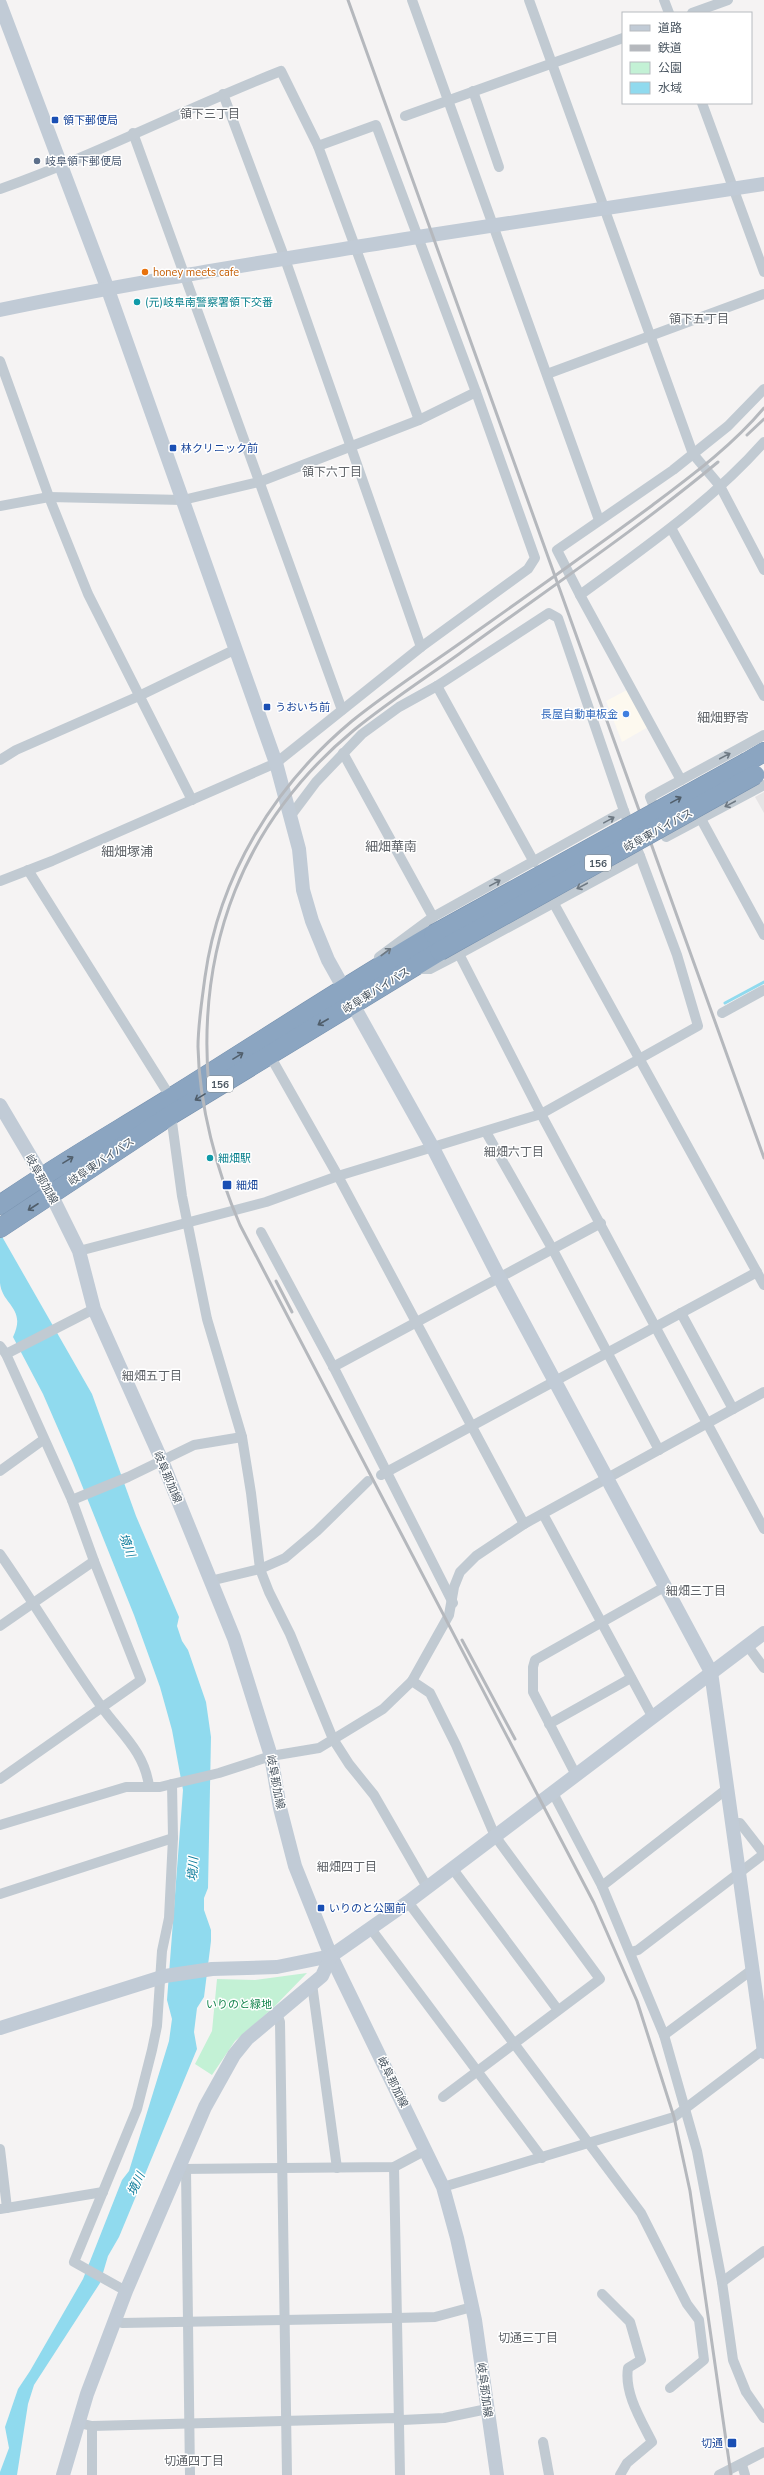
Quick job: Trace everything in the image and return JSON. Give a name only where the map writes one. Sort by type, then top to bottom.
[{"type":"highway","name":"岐阜東バイパス","points":[[2,1227],[52,1194],[171,1106],[351,984],[436,934],[757,773],[764,752]]},
{"type":"highway","name":"岐阜東バイパス","points":[[0,1205],[42,1176],[269,1054],[353,1005],[410,969],[436,934]]},
{"type":"street","points":[[412,0],[599,520]]},
{"type":"street","points":[[529,0],[649,336],[693,454],[720,486],[764,570]]},
{"type":"street","points":[[664,0],[669,12]]},
{"type":"street","points":[[695,12],[728,0]]},
{"type":"street","points":[[0,6],[107,288],[276,763],[292,814],[299,849],[303,890],[310,915],[328,960],[351,984],[353,1005],[434,1148],[500,1279],[711,1672],[764,2050],[686,2107],[674,2118],[443,2187]]},
{"type":"street","points":[[405,116],[622,38]]},
{"type":"street","points":[[0,189],[61,167],[132,133],[281,71],[318,146],[419,420]]},
{"type":"street","points":[[473,91],[499,167]]},
{"type":"street","points":[[223,94],[285,259],[421,647]]},
{"type":"street","points":[[702,104],[764,272]]},
{"type":"street","points":[[0,881],[276,763],[421,647],[528,569],[535,558],[476,392],[376,125],[318,146]]},
{"type":"street","points":[[132,133],[342,710]]},
{"type":"street","points":[[0,310],[107,288],[185,277],[418,237],[434,237],[493,225],[764,184]]},
{"type":"street","points":[[546,374],[764,294]]},
{"type":"street","points":[[0,361],[49,497],[88,594],[192,800]]},
{"type":"street","points":[[681,780],[556,550],[693,454],[728,426],[764,389]]},
{"type":"street","points":[[0,506],[49,497],[183,500],[259,482],[351,445],[419,420],[476,392]]},
{"type":"street","points":[[580,596],[671,528],[720,486],[764,442]]},
{"type":"street","points":[[671,528],[764,696]]},
{"type":"street","points":[[79,1251],[187,1224],[266,1202],[338,1176],[434,1148],[541,1114],[698,1026],[677,956],[624,811],[558,618],[549,613],[437,686],[399,707],[362,734],[311,788],[292,814]]},
{"type":"street","points":[[0,760],[16,750],[139,696],[236,649]]},
{"type":"street","points":[[437,686],[534,862]]},
{"type":"street","points":[[757,773],[701,819],[666,837],[650,797],[764,735]]},
{"type":"street","points":[[343,753],[436,934],[534,862],[624,811]]},
{"type":"street","points":[[701,819],[764,935]]},
{"type":"street","points":[[410,969],[430,969],[640,856]]},
{"type":"street","points":[[28,870],[171,1106],[187,1224],[214,1345],[242,1437],[251,1493],[260,1569],[269,1592],[290,1634],[333,1739],[349,1764],[374,1795],[427,1887]]},
{"type":"street","points":[[553,902],[764,1285]]},
{"type":"street","points":[[459,954],[541,1114],[601,1223],[764,1529]]},
{"type":"street","points":[[722,1013],[764,990]]},
{"type":"street","points":[[269,1054],[338,1176],[524,1524]]},
{"type":"street","name":"岐阜那加線","points":[[0,1106],[52,1194],[79,1251],[94,1309],[162,1461],[234,1638],[272,1756],[280,1808],[295,1866],[331,1956],[443,2187],[457,2238],[472,2307],[497,2475]]},
{"type":"street","points":[[486,1132],[553,1250],[606,1354],[659,1450]]},
{"type":"street","points":[[333,1367],[500,1279],[601,1223]]},
{"type":"street","points":[[261,1232],[333,1367],[384,1473],[452,1603]]},
{"type":"street","points":[[384,1473],[757,1272]]},
{"type":"street","points":[[0,1779],[101,1706],[141,1680],[94,1561],[72,1500],[43,1440],[3,1350],[94,1309]]},
{"type":"street","points":[[682,1313],[733,1409]]},
{"type":"street","points":[[0,1825],[126,1787],[174,1784],[219,1774],[272,1756],[319,1748],[383,1709],[412,1681],[429,1652],[452,1603],[454,1587],[460,1572],[476,1556],[524,1524],[764,1392]]},
{"type":"street","points":[[72,1500],[128,1477],[194,1445],[242,1437]]},
{"type":"street","points":[[0,1471],[43,1440]]},
{"type":"street","points":[[210,1581],[260,1569],[285,1558],[317,1531],[368,1481]]},
{"type":"street","points":[[543,1514],[652,1716]]},
{"type":"street","points":[[0,1554],[34,1602],[101,1706],[140,1755],[147,1771],[149,1786]]},
{"type":"street","points":[[0,1626],[94,1561]]},
{"type":"street","points":[[576,1775],[533,1692],[533,1667],[535,1660],[666,1586]]},
{"type":"street","points":[[0,2028],[162,1977],[212,1969],[277,1967],[331,1956],[408,1902],[553,1793],[652,1716],[764,1633]]},
{"type":"street","points":[[747,1645],[764,1668]]},
{"type":"street","points":[[549,1724],[631,1678]]},
{"type":"street","points":[[412,1681],[430,1692],[456,1745],[495,1836],[600,1980],[443,2097]]},
{"type":"street","points":[[126,2291],[74,2262],[137,2109],[157,2026],[169,1918],[174,1784]]},
{"type":"street","points":[[602,1886],[728,1788]]},
{"type":"street","points":[[553,1793],[602,1886],[631,1952],[664,2035],[686,2107],[722,2282],[735,2367],[746,2392],[764,2418]]},
{"type":"street","points":[[631,1952],[638,1950],[740,1875],[764,1854],[740,1823],[733,1823]]},
{"type":"street","points":[[0,1894],[173,1838]]},
{"type":"street","points":[[452,1868],[558,2010]]},
{"type":"street","points":[[408,1902],[587,2144],[641,2213],[687,2304],[699,2320],[704,2360],[670,2388]]},
{"type":"street","points":[[371,1929],[542,2158]]},
{"type":"street","points":[[63,2475],[85,2424],[115,2320],[126,2291],[182,2170],[205,2107],[234,2055],[247,2039],[322,1976],[331,1956]]},
{"type":"street","points":[[664,2035],[753,1969]]},
{"type":"street","points":[[312,1984],[337,2168]]},
{"type":"street","points":[[277,2014],[280,2022],[287,2475]]},
{"type":"street","points":[[0,2149],[4,2208],[102,2192]]},
{"type":"street","points":[[182,2170],[394,2167],[426,2150]]},
{"type":"street","points":[[394,2167],[397,2418],[400,2475]]},
{"type":"street","points":[[182,2170],[190,2423],[190,2475]]},
{"type":"street","points":[[722,2282],[764,2251]]},
{"type":"street","points":[[602,2294],[630,2322],[641,2360],[628,2368],[626,2379],[632,2398],[652,2442],[627,2463],[620,2475]]},
{"type":"street","points":[[115,2320],[122,2323],[435,2317],[472,2307]]},
{"type":"street","points":[[85,2424],[397,2418],[402,2420],[444,2418],[487,2409]]},
{"type":"street","points":[[85,2424],[92,2475]]},
{"type":"street","points":[[543,2442],[549,2475]]},
{"type":"street","points":[[719,2475],[742,2465],[764,2452]]},
{"type":"street","points":[[742,2465],[745,2475]]},
{"type":"shaded area","name":"長屋自動車板金","points":[[627,690],[648,727],[622,742],[606,701]]},
{"type":"shaded area","points":[[764,792],[764,813],[755,797]]},
{"type":"green space","name":"いりのと緑地","points":[[307,1973],[274,2007],[235,2041],[212,2075],[195,2064],[212,2031],[217,1979],[255,1980]]},
{"type":"water","name":"境川","points":[[0,1233],[92,1394],[136,1516],[179,1617],[177,1626],[182,1641],[188,1650],[206,1702],[211,1737],[208,1888],[204,1898],[204,1910],[211,1930],[211,1941],[204,1997],[197,2008],[194,2032],[197,2049],[119,2237],[108,2256],[100,2283],[34,2385],[28,2404],[17,2475],[0,2475],[0,2472],[9,2448],[5,2427],[18,2389],[83,2279],[122,2180],[129,2171],[169,2041],[172,2019],[167,2000],[183,1790],[172,1730],[160,1687],[134,1615],[73,1463],[43,1394],[13,1337],[17,1327],[16,1313],[5,1297],[0,1283]]},
{"type":"waterway","points":[[725,1003],[764,982]]},
{"type":"railway","points":[[348,0],[764,1158]]},
{"type":"railway","points":[[731,2475],[690,2191],[674,2117],[637,2001],[594,1903],[240,1225],[224,1183],[211,1138],[202,1092],[198,1047],[199,1021],[205,977],[212,940],[223,904],[237,869],[254,836],[275,804],[298,774],[324,747],[366,710],[650,507],[738,436],[764,408]]},
{"type":"railway","points":[[747,435],[764,419]]},
{"type":"railway","points":[[209,1089],[207,1037],[211,986],[220,937],[235,891],[256,847],[283,805],[315,766],[354,730],[655,512],[718,462]]},
{"type":"railway","points":[[276,1281],[292,1312]]},
{"type":"railway","points":[[462,1640],[515,1739]]},
{"type":"place","name":"領下郵便局","points":[[55,120]]},
{"type":"place","name":"岐阜領下郵便局","points":[[37,161]]},
{"type":"place","name":"honey meets cafe","points":[[145,272]]},
{"type":"place","name":"(元)岐阜南警察署領下交番","points":[[137,302]]},
{"type":"place","name":"林クリニック前","points":[[173,448]]},
{"type":"place","name":"うおいち前","points":[[267,707]]},
{"type":"place","name":"長屋自動車板金","points":[[626,714]]},
{"type":"place","name":"細畑駅","points":[[210,1158]]},
{"type":"place","name":"細畑","points":[[227,1185]]},
{"type":"place","name":"いりのと公園前","points":[[321,1908]]},
{"type":"place","name":"切通","points":[[732,2443]]},
{"type":"district","name":"領下三丁目","points":[[210,114]]},
{"type":"district","name":"領下五丁目","points":[[699,319]]},
{"type":"district","name":"領下六丁目","points":[[332,472]]},
{"type":"district","name":"細畑野寄","points":[[723,717]]},
{"type":"district","name":"細畑華南","points":[[391,846]]},
{"type":"district","name":"細畑塚浦","points":[[127,851]]},
{"type":"district","name":"細畑六丁目","points":[[514,1152]]},
{"type":"district","name":"細畑五丁目","points":[[152,1376]]},
{"type":"district","name":"細畑三丁目","points":[[696,1591]]},
{"type":"district","name":"細畑四丁目","points":[[347,1867]]},
{"type":"district","name":"切通三丁目","points":[[528,2338]]},
{"type":"district","name":"切通四丁目","points":[[194,2461]]}]
